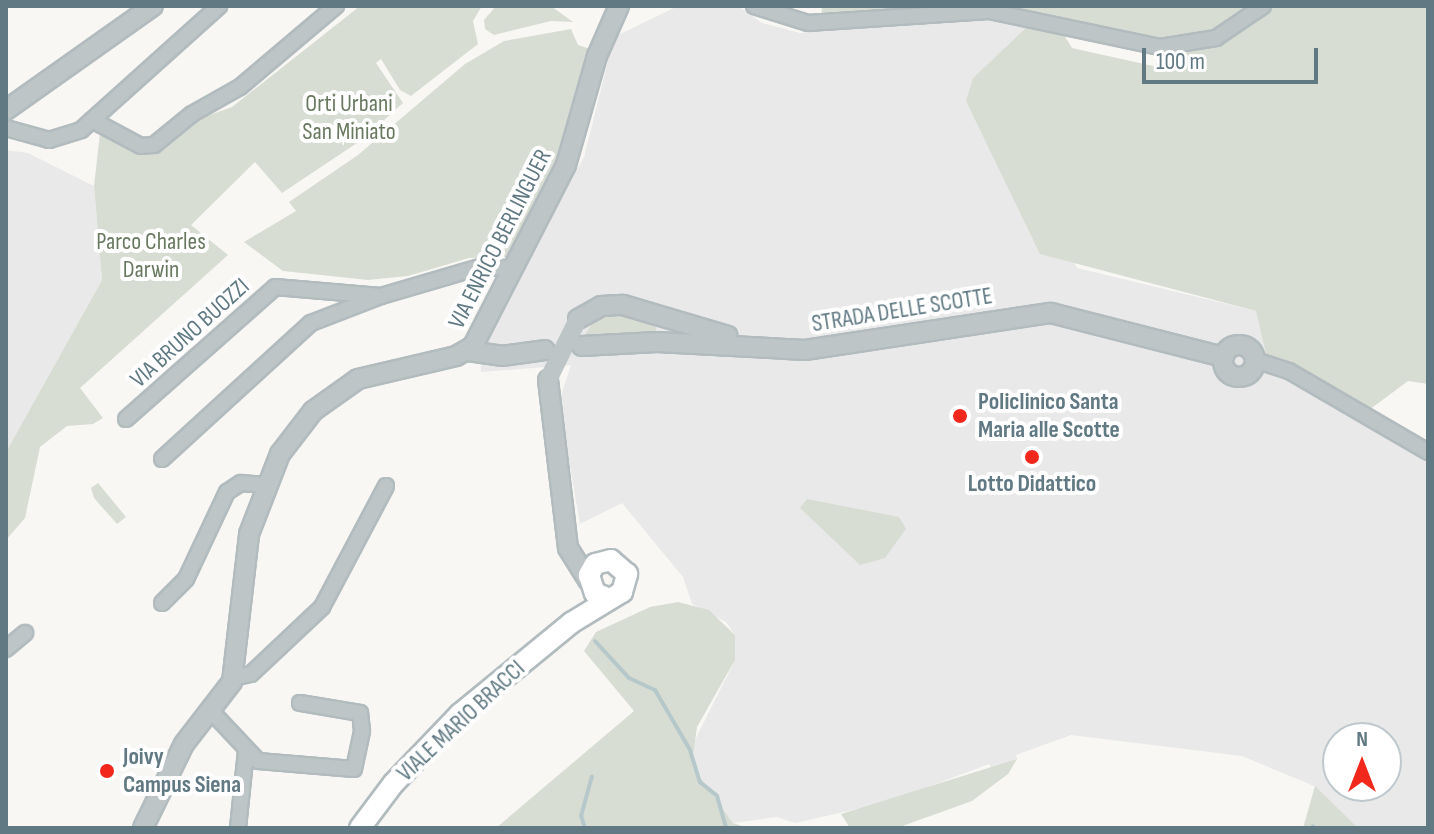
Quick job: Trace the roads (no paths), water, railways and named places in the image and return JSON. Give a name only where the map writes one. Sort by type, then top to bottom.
[{"type":"main road","name":"VIALE MARIO BRACCI","points":[[601,561],[615,561],[627,574],[622,592],[596,589],[591,569],[601,561]]},
{"type":"main road","name":"VIALE MARIO BRACCI","points":[[360,828],[393,784],[451,722],[571,623],[596,589]]},
{"type":"street","points":[[6,110],[153,6]]},
{"type":"street","points":[[6,128],[54,139],[92,120],[219,6]]},
{"type":"street","points":[[92,120],[141,146],[154,145],[189,117],[240,87],[336,6]]},
{"type":"street","name":"VIA ENRICO BERLINGUER","points":[[143,828],[180,750],[233,678],[247,545],[265,485],[297,430],[339,390],[379,371],[468,351],[482,333],[574,145],[597,56],[619,6]]},
{"type":"street","points":[[754,6],[808,23],[989,11],[1160,47],[1216,38],[1263,6]]},
{"type":"street","name":"VIA BRUNO BUOZZI","points":[[162,459],[311,323],[381,296],[480,267],[514,268]]},
{"type":"street","name":"VIA BRUNO BUOZZI","points":[[126,419],[275,287],[381,296]]},
{"type":"street","points":[[596,589],[572,561],[548,380],[578,319],[596,307],[617,304],[708,333],[757,340],[775,350]]},
{"type":"street","name":"STRADA DELLE SCOTTE","points":[[582,346],[674,343],[775,350],[819,349],[1051,313],[1223,357],[1232,346],[1242,345],[1255,360],[1289,371],[1428,452]]},
{"type":"street","points":[[665,320],[678,335],[674,343]]},
{"type":"street","points":[[468,351],[502,356],[545,350],[502,345],[482,333]]},
{"type":"street","points":[[162,603],[186,579],[225,494],[239,483],[265,485]]},
{"type":"street","points":[[233,678],[251,674],[322,607],[386,486]]},
{"type":"street","points":[[568,538],[581,553],[601,561]]},
{"type":"street","points":[[6,649],[25,633]]},
{"type":"street","points":[[210,710],[246,751],[263,763],[355,768],[360,713],[300,703]]},
{"type":"street","points":[[238,828],[246,751]]},
{"type":"waterway","points":[[595,641],[629,678],[655,690],[690,750],[700,782],[717,796],[726,828]]},
{"type":"waterway","points":[[585,828],[581,816],[592,776]]},
{"type":"place","name":"Policlinico Santa Maria alle Scotte","points":[[960,416]]},
{"type":"place","name":"Lotto Didattico","points":[[1032,457]]},
{"type":"place","name":"Joivy Campus Siena","points":[[107,771]]},
{"type":"park label","name":"Orti Urbani San Miniato","points":[[349,118]]},
{"type":"park label","name":"Parco Charles Darwin","points":[[151,256]]}]
